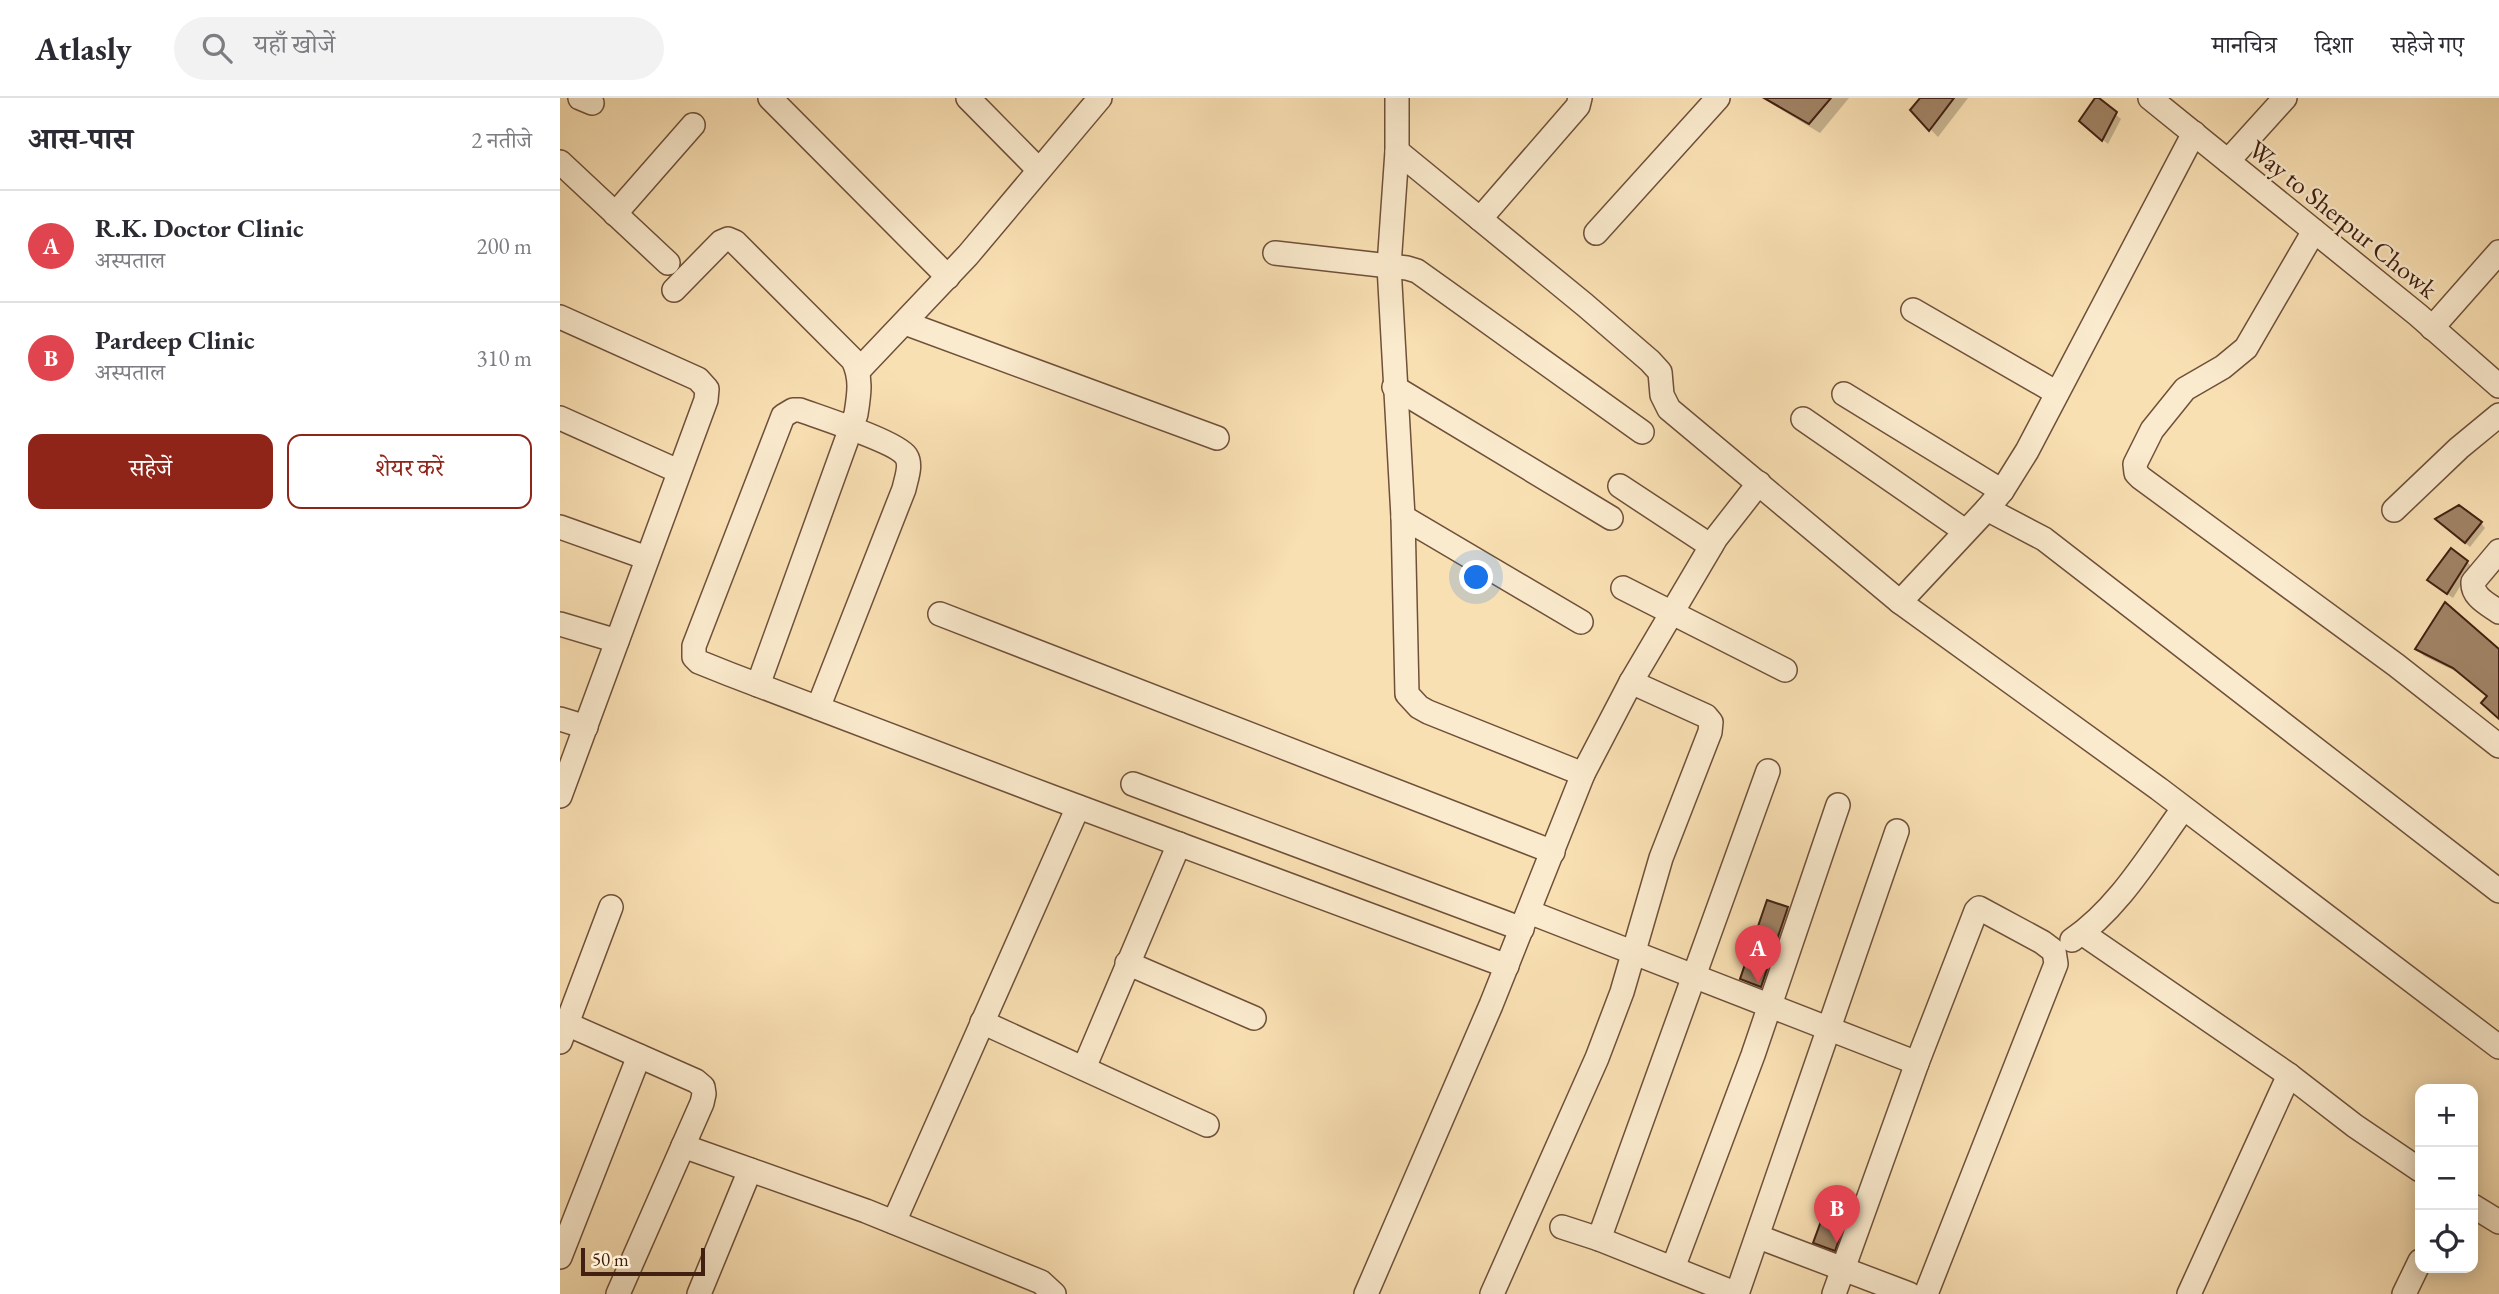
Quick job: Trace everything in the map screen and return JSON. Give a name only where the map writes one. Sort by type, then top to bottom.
[{"type":"street","points":[[770,98],[948,276]]},
{"type":"street","points":[[968,98],[1039,170]]},
{"type":"street","points":[[858,371],[948,276],[1100,98]]},
{"type":"street","points":[[1397,98],[1397,151],[1389,266],[1402,517],[1407,694],[1428,712],[1583,774]]},
{"type":"street","points":[[1480,219],[1578,106],[1580,98]]},
{"type":"street","points":[[1595,233],[1718,98]]},
{"type":"street","name":"Way to Sherpur Chowk","points":[[2150,98],[2499,386]]},
{"type":"street","points":[[2228,161],[2286,98]]},
{"type":"street","points":[[615,214],[692,125]]},
{"type":"street","points":[[1900,602],[2002,491],[2027,450],[2194,133]]},
{"type":"street","points":[[1397,151],[1650,361],[1660,372],[1662,396],[1669,409],[1900,602],[2183,808],[2499,1047]]},
{"type":"street","points":[[560,162],[668,263]]},
{"type":"street","points":[[2314,231],[2246,348],[2223,367],[2185,389],[2152,429],[2135,464],[2136,473],[2396,665],[2499,746]]},
{"type":"street","points":[[674,290],[721,242],[728,239],[736,242],[853,360],[858,371],[860,389],[856,414],[758,685]]},
{"type":"street","points":[[2432,328],[2499,252]]},
{"type":"street","points":[[1275,253],[1407,268],[1425,275],[1643,432]]},
{"type":"street","points":[[1913,310],[2057,393]]},
{"type":"street","points":[[560,317],[704,383],[707,389],[706,400],[560,796]]},
{"type":"street","points":[[905,323],[1217,438]]},
{"type":"street","points":[[1394,387],[1611,518]]},
{"type":"street","points":[[1844,394],[2002,491]]},
{"type":"street","points":[[818,708],[904,489],[909,465],[906,456],[897,449],[851,429],[800,410],[793,410],[783,416],[694,646],[694,657],[699,662],[818,708],[1078,807],[1507,966]]},
{"type":"street","points":[[2394,510],[2499,415]]},
{"type":"street","points":[[560,418],[678,471]]},
{"type":"street","points":[[1803,419],[1965,531]]},
{"type":"street","points":[[1366,1294],[1507,966],[1583,774],[1631,682],[1711,546],[1759,484]]},
{"type":"street","points":[[1620,486],[1711,546]]},
{"type":"street","points":[[1987,509],[2045,539],[2499,891]]},
{"type":"street","points":[[1402,517],[1581,622]]},
{"type":"street","points":[[560,527],[647,558]]},
{"type":"street","points":[[2499,551],[2473,582],[2472,587],[2478,596],[2499,612]]},
{"type":"street","points":[[1623,588],[1785,670]]},
{"type":"street","points":[[940,614],[1553,852]]},
{"type":"street","points":[[560,624],[618,641]]},
{"type":"street","points":[[1492,1294],[1592,1070],[1622,992],[1661,858],[1712,725],[1706,716],[1631,682]]},
{"type":"street","points":[[560,719],[586,727]]},
{"type":"street","points":[[1599,1239],[1768,771]]},
{"type":"street","points":[[1133,784],[1479,913],[1525,920],[1633,953],[1917,1063]]},
{"type":"street","points":[[1673,1268],[1769,1007],[1838,805]]},
{"type":"street","points":[[894,1222],[1078,807]]},
{"type":"street","points":[[2054,951],[2082,933],[2109,907],[2183,808]]},
{"type":"street","points":[[1562,1227],[1737,1294],[1759,1237],[1897,831]]},
{"type":"street","points":[[1084,1068],[1179,844]]},
{"type":"street","points":[[611,907],[562,1029],[639,1056],[696,1081],[703,1087],[704,1094],[618,1294]]},
{"type":"street","points":[[1835,1294],[1917,1063],[1978,909],[1983,909],[2054,951],[2056,964],[1926,1294]]},
{"type":"street","points":[[1465,950],[1479,913]]},
{"type":"street","points":[[2082,933],[2289,1074],[2354,1126],[2415,1167]]},
{"type":"street","points":[[1127,963],[1254,1018]]},
{"type":"street","points":[[982,1022],[1207,1125]]},
{"type":"street","points":[[560,1258],[639,1056]]},
{"type":"street","points":[[2189,1294],[2289,1074]]},
{"type":"street","points":[[683,1146],[894,1222],[1041,1282],[1054,1294]]},
{"type":"street","points":[[705,1292],[750,1170]]},
{"type":"street","points":[[2478,1209],[2499,1222]]},
{"type":"street","points":[[1759,1237],[1909,1294]]},
{"type":"street","points":[[2404,1294],[2415,1271]]},
{"type":"building","points":[[1764,98],[1831,98],[1809,124]]},
{"type":"building","points":[[1920,98],[1954,98],[1929,131],[1910,110]]},
{"type":"building","points":[[2095,98],[2099,98],[2117,112],[2102,141],[2079,121]]},
{"type":"building","points":[[2459,505],[2482,522],[2465,543],[2435,519]]},
{"type":"building","points":[[2451,548],[2468,561],[2447,594],[2427,580]]},
{"type":"building","points":[[2445,602],[2499,649],[2499,719],[2481,703],[2487,696],[2453,668],[2415,649]]},
{"type":"building","points":[[1767,900],[1788,907],[1761,987],[1740,979]]},
{"type":"building","points":[[1827,1205],[1848,1213],[1835,1251],[1813,1243]]},
{"type":"place","name":"R.K. Doctor Clinic","points":[[1758,983]]},
{"type":"place","name":"Pardeep Clinic","points":[[1837,1243]]}]
